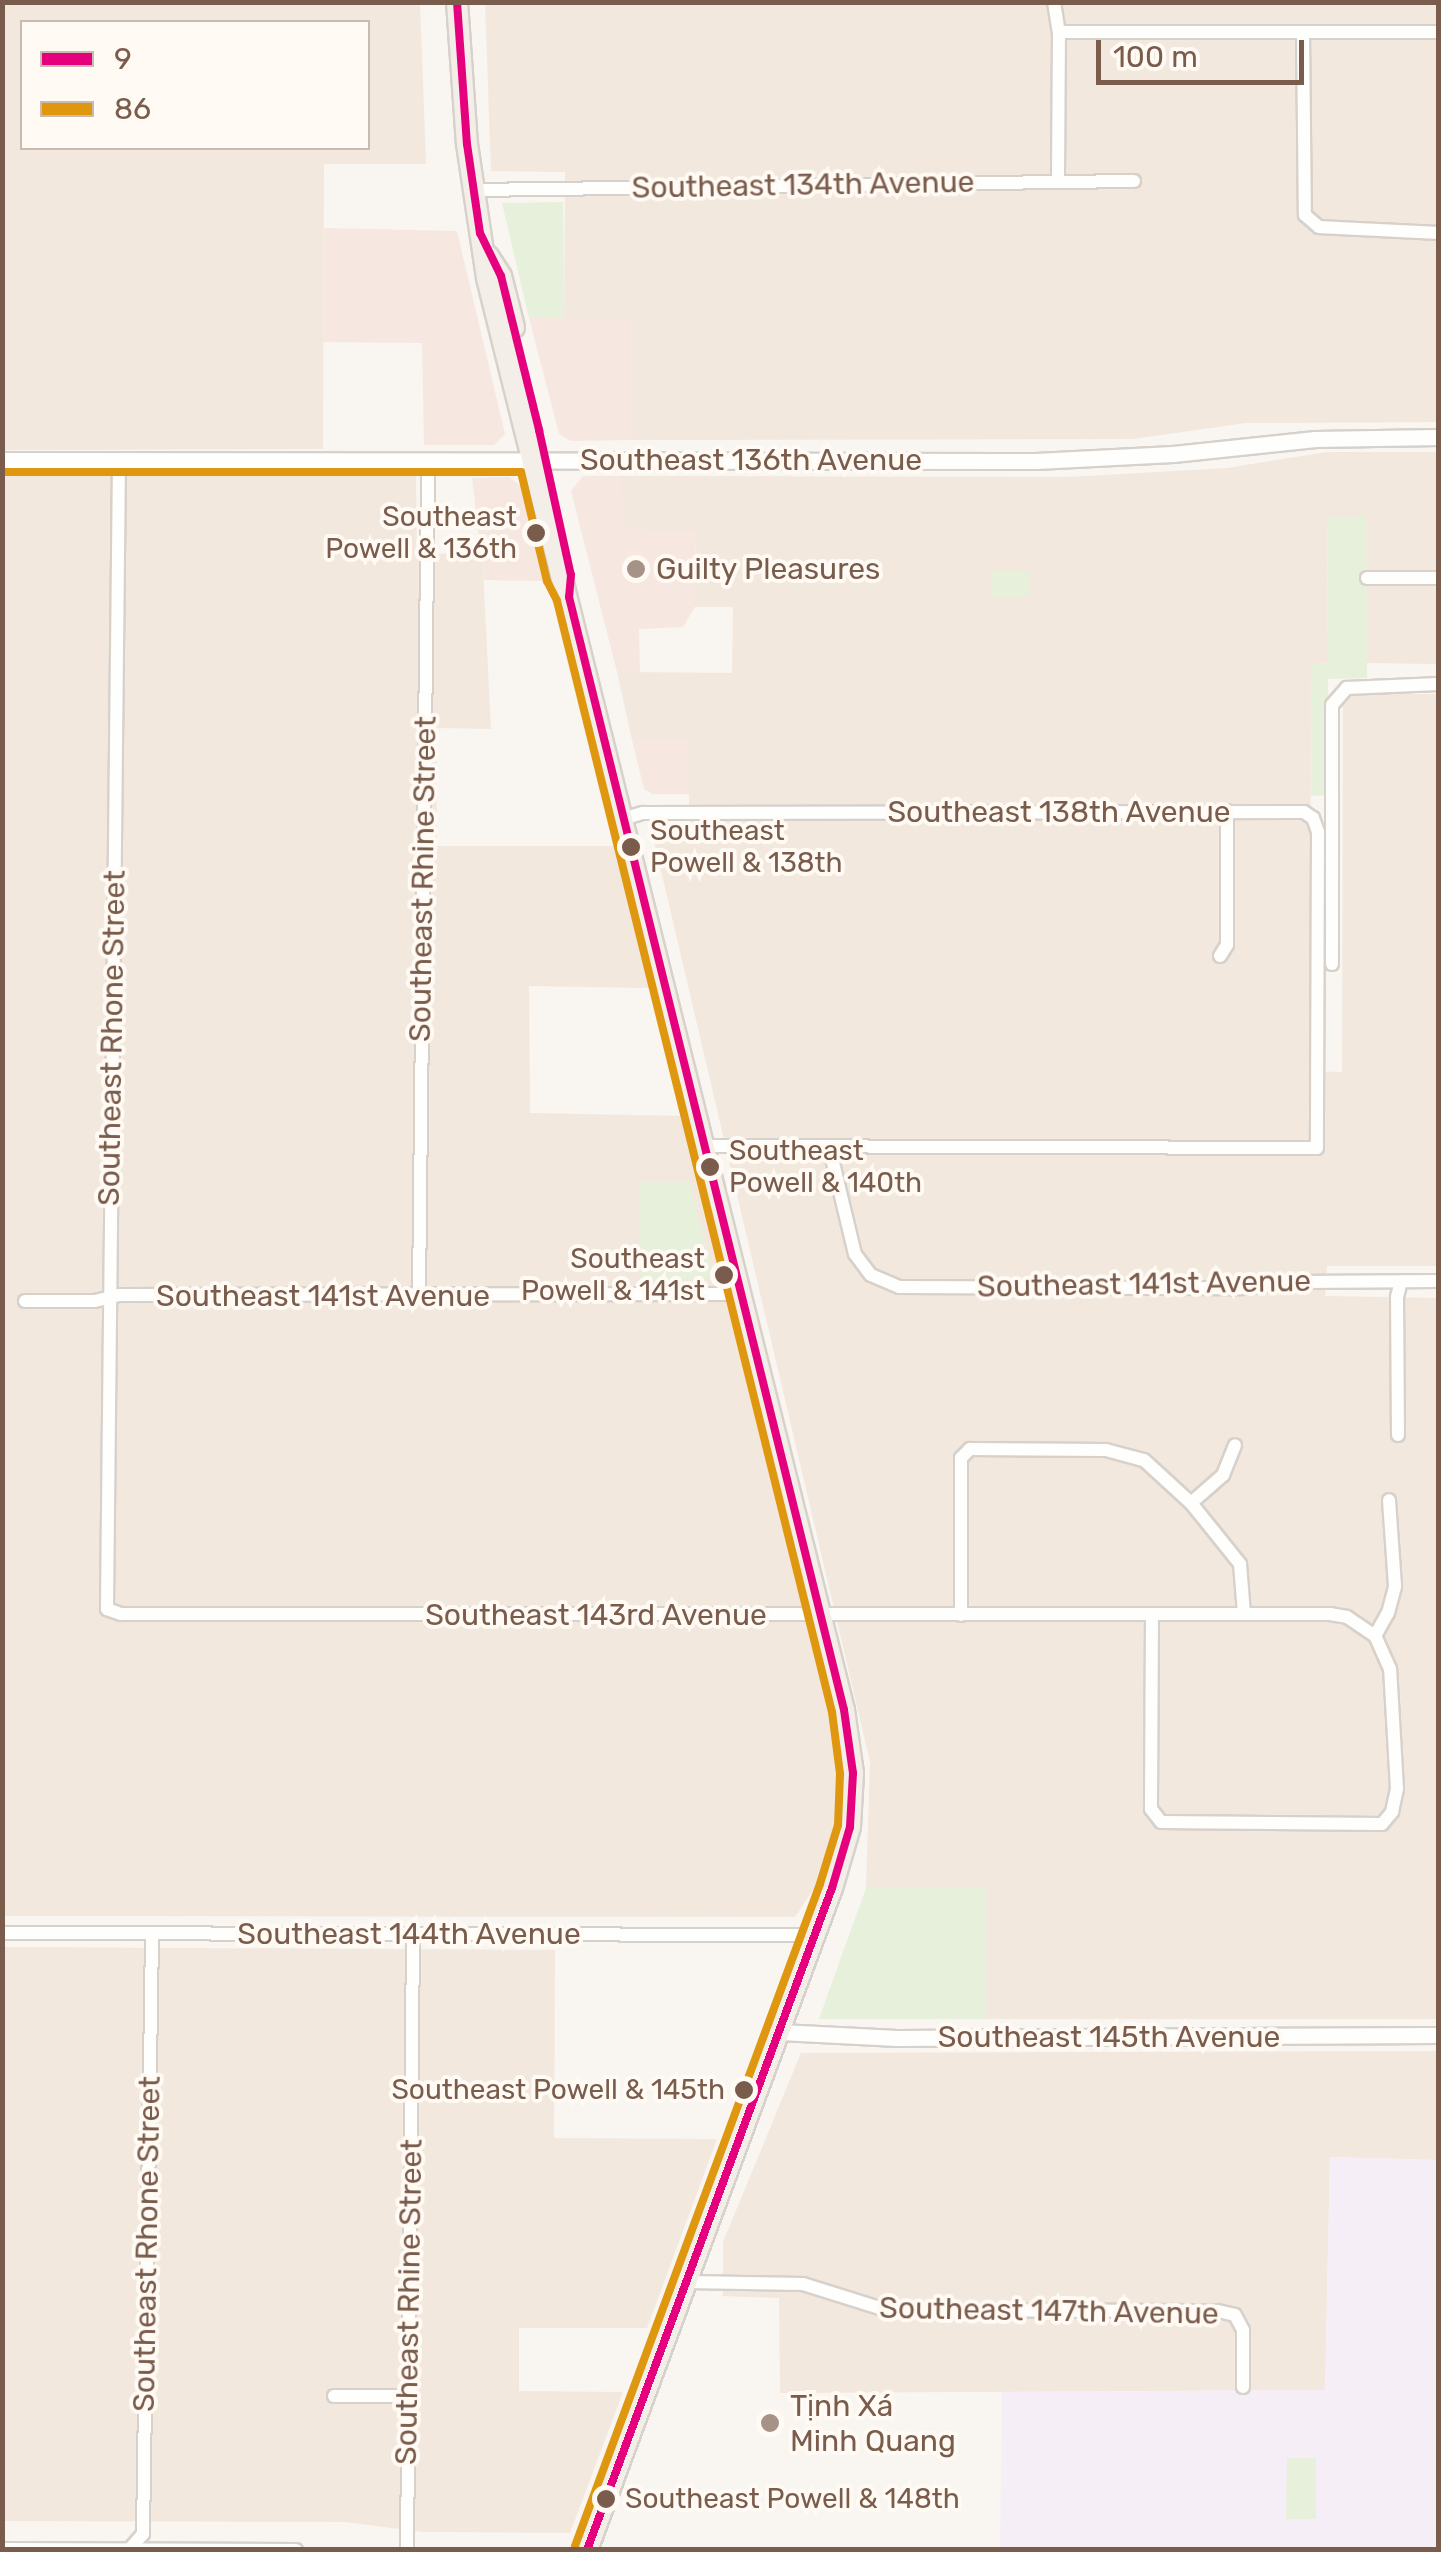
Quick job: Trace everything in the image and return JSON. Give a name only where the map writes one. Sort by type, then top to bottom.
[{"type":"main road","points":[[457,2],[473,190],[485,251],[538,460],[559,578],[570,597],[821,1616],[850,1738],[853,1794],[842,1859],[816,1935],[587,2550]]},
{"type":"street","points":[[1054,2],[1059,32],[1058,181]]},
{"type":"street","points":[[1059,32],[1438,32]]},
{"type":"street","points":[[1304,33],[1304,215],[1319,228],[1438,233]]},
{"type":"street","name":"Southeast 134th Avenue","points":[[473,190],[1134,181]]},
{"type":"street","name":"Southeast 136th Avenue","points":[[2,460],[1083,460],[1315,438],[1438,437]]},
{"type":"street","name":"Southeast Rhone Street","points":[[112,1612],[106,1606],[104,1588],[120,460]]},
{"type":"street","name":"Southeast Rhine Street","points":[[419,1296],[428,461]]},
{"type":"street","points":[[1367,578],[1438,578]]},
{"type":"street","points":[[1332,964],[1332,705],[1347,688],[1438,684]]},
{"type":"street","points":[[1220,956],[1227,945],[1226,811]]},
{"type":"street","name":"Southeast 138th Avenue","points":[[623,818],[643,813],[1226,811],[1304,812],[1313,818],[1318,832],[1317,1148],[829,1146]]},
{"type":"street","points":[[704,1146],[829,1146]]},
{"type":"street","name":"Southeast 141st Avenue","points":[[829,1146],[854,1254],[871,1275],[899,1287],[1242,1288],[1438,1281]]},
{"type":"street","points":[[1398,1435],[1401,1280]]},
{"type":"street","name":"Southeast 141st Avenue","points":[[24,1300],[741,1294]]},
{"type":"street","points":[[1190,1503],[1223,1475],[1235,1444]]},
{"type":"street","points":[[961,1615],[961,1458],[970,1449],[1126,1452],[1144,1460],[1190,1503],[1240,1564],[1244,1614]]},
{"type":"street","points":[[1152,1614],[1151,1809],[1162,1822],[1174,1826],[1382,1824],[1392,1812],[1397,1789],[1390,1669],[1375,1636],[1388,1613],[1394,1586],[1389,1500]]},
{"type":"street","name":"Southeast 143rd Avenue","points":[[112,1612],[1330,1614],[1347,1618],[1375,1636]]},
{"type":"street","name":"Southeast 144th Avenue","points":[[2,1933],[816,1935]]},
{"type":"street","name":"Southeast Rhone Street","points":[[129,2549],[142,2534],[152,1934]]},
{"type":"street","name":"Southeast Rhine Street","points":[[406,2550],[413,1934]]},
{"type":"street","name":"Southeast 145th Avenue","points":[[780,2032],[898,2038],[1438,2035]]},
{"type":"street","name":"Southeast 147th Avenue","points":[[688,2282],[802,2284],[886,2310],[1218,2311],[1235,2315],[1244,2330],[1243,2387]]},
{"type":"street","points":[[334,2396],[408,2396]]},
{"type":"street","points":[[2,2549],[296,2550]]},
{"type":"shaded area","points":[[2,3],[420,3],[426,164],[324,164],[323,449],[3,450]]},
{"type":"shaded area","points":[[485,3],[1438,3],[1438,422],[1246,423],[1133,439],[633,440],[633,318],[564,318],[565,172],[491,171]]},
{"type":"shaded area","points":[[324,228],[457,231],[505,434],[494,445],[424,445],[422,343],[323,342]]},
{"type":"shaded area","points":[[529,318],[633,318],[633,440],[571,441],[559,434]]},
{"type":"shaded area","points":[[1327,452],[1438,452],[1438,664],[1367,663],[1366,517],[1327,518],[1328,663],[1311,664],[1310,1071],[1342,1072],[1343,702],[1354,694],[1438,694],[1438,1266],[1327,1266],[1325,1296],[1438,1298],[1438,2019],[986,2019],[986,1888],[866,1888],[870,1762],[651,828],[689,827],[689,741],[632,740],[617,672],[732,673],[733,607],[695,607],[696,532],[622,531],[622,476],[1070,477],[1227,468]]},
{"type":"shaded area","points":[[3,471],[416,473],[417,556],[482,550],[491,729],[436,728],[437,846],[615,846],[650,988],[529,986],[530,1113],[686,1116],[842,1771],[830,1864],[795,1917],[3,1916]]},
{"type":"shaded area","points":[[583,476],[622,476],[623,530],[696,532],[695,607],[683,627],[639,629],[640,673],[617,672],[571,491]]},
{"type":"shaded area","points":[[509,477],[521,486],[545,581],[484,580],[472,478]]},
{"type":"shaded area","points":[[632,740],[689,740],[689,794],[652,794],[644,789]]},
{"type":"shaded area","points":[[3,1947],[555,1950],[554,2138],[717,2139],[647,2328],[519,2328],[519,2391],[623,2392],[570,2533],[423,2532],[345,2522],[3,2521]]},
{"type":"shaded area","points":[[1438,2051],[1438,2160],[1330,2157],[1325,2390],[780,2393],[779,2298],[723,2296],[723,2242],[801,2053]]},
{"type":"shaded area","points":[[1330,2157],[1438,2160],[1438,2549],[1000,2550],[1002,2392],[1325,2390]]},
{"type":"green space","points":[[563,202],[564,318],[529,318],[502,203]]},
{"type":"green space","points":[[1366,516],[1367,678],[1328,679],[1328,795],[1311,796],[1311,664],[1328,663],[1327,517]]},
{"type":"green space","points":[[1030,571],[1030,596],[992,597],[992,572]]},
{"type":"green space","points":[[640,1181],[689,1181],[711,1268],[708,1279],[639,1279]]},
{"type":"green space","points":[[866,1888],[986,1888],[986,2019],[819,2019]]},
{"type":"green space","points":[[1287,2458],[1316,2458],[1316,2519],[1286,2519]]},
{"type":"transit line","name":"9","points":[[457,2],[467,144],[480,233],[501,276],[539,430],[571,575],[569,597],[844,1710],[853,1773],[850,1827],[832,1888],[587,2550]]},
{"type":"transit line","name":"86","points":[[2,472],[521,472],[547,581],[557,601],[832,1712],[840,1774],[838,1825],[820,1884],[575,2546]]},
{"type":"place","name":"Southeast Powell & 136th","points":[[536,533]]},
{"type":"place","name":"Guilty Pleasures","points":[[636,569]]},
{"type":"place","name":"Southeast Powell & 138th","points":[[631,847]]},
{"type":"place","name":"Southeast Powell & 140th","points":[[710,1167]]},
{"type":"place","name":"Southeast Powell & 141st","points":[[724,1275]]},
{"type":"place","name":"Southeast Powell & 145th","points":[[744,2090]]},
{"type":"place","name":"Tịnh Xá Minh Quang","points":[[770,2423]]},
{"type":"place","name":"Southeast Powell & 148th","points":[[606,2499]]}]
